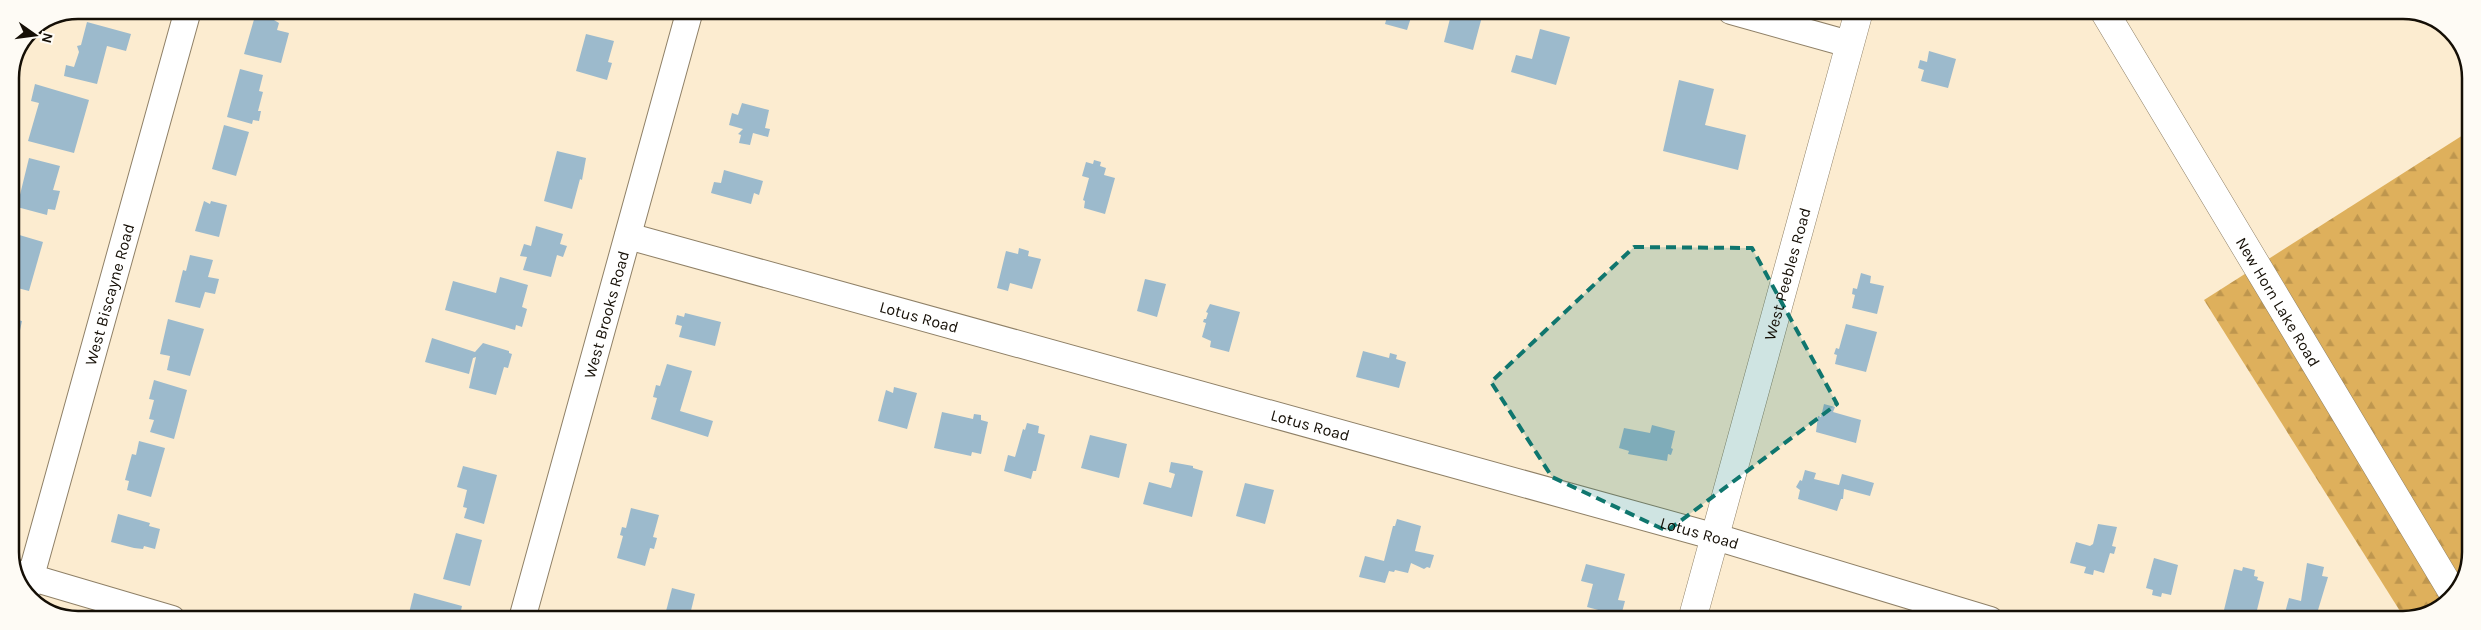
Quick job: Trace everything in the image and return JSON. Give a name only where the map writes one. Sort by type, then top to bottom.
[{"type":"main road","name":"West Peebles Road","points":[[1695,611],[1857,19]]},
{"type":"main road","name":"New Horn Lake Road","points":[[2109,19],[2450,588]]},
{"type":"street","name":"West Biscayne Road","points":[[25,578],[185,19]]},
{"type":"street","name":"West Brooks Road","points":[[524,611],[688,19]]},
{"type":"street","points":[[1760,19],[1849,44]]},
{"type":"street","name":"Lotus Road","points":[[628,236],[1716,537],[1960,611]]},
{"type":"street","points":[[27,582],[141,611]]},
{"type":"highlighted area","points":[[1634,247],[1752,248],[1837,404],[1667,531],[1552,477],[1491,382]]},
{"type":"green space","points":[[2462,136],[2462,552],[2458,575],[2448,591],[2439,599],[2422,608],[2400,611],[2204,300]]},
{"type":"building","points":[[254,19],[274,20],[279,23],[277,30],[289,33],[281,63],[244,54]]},
{"type":"building","points":[[1386,19],[1410,19],[1407,30],[1385,24]]},
{"type":"building","points":[[1450,19],[1481,19],[1473,50],[1444,42]]},
{"type":"building","points":[[87,22],[131,34],[126,51],[107,46],[97,84],[64,76],[66,65],[74,67],[79,52],[77,46],[81,45]]},
{"type":"building","points":[[1540,29],[1570,37],[1556,85],[1511,72],[1516,55],[1532,59]]},
{"type":"building","points":[[586,34],[614,41],[608,62],[612,63],[607,80],[576,71]]},
{"type":"building","points":[[1929,51],[1956,59],[1948,88],[1921,81],[1924,70],[1918,68],[1920,60],[1927,62]]},
{"type":"building","points":[[240,69],[263,75],[259,91],[263,92],[258,111],[261,111],[259,121],[253,120],[252,124],[227,117]]},
{"type":"building","points":[[1679,80],[1714,89],[1705,125],[1746,135],[1738,170],[1663,151]]},
{"type":"building","points":[[35,84],[89,100],[74,153],[28,141],[39,103],[31,101]]},
{"type":"building","points":[[742,103],[769,110],[765,128],[770,129],[768,137],[753,133],[750,145],[739,143],[741,135],[738,134],[743,129],[729,125],[732,113],[738,115]]},
{"type":"building","points":[[224,125],[249,132],[236,176],[212,169]]},
{"type":"building","points":[[557,151],[586,158],[582,180],[580,179],[572,209],[544,201]]},
{"type":"building","points":[[29,158],[60,166],[53,190],[60,191],[55,210],[48,209],[47,215],[19,208],[19,199]]},
{"type":"building","points":[[1094,160],[1101,162],[1100,166],[1106,168],[1104,175],[1115,178],[1105,214],[1084,208],[1085,201],[1083,200],[1089,178],[1082,176],[1086,162],[1093,164]]},
{"type":"building","points":[[724,170],[763,181],[759,195],[754,193],[751,204],[711,193],[714,182],[721,183]]},
{"type":"building","points":[[204,201],[210,204],[211,201],[227,205],[219,237],[195,231]]},
{"type":"building","points":[[536,226],[563,234],[560,244],[567,246],[563,257],[557,255],[551,277],[523,270],[527,257],[520,256],[524,244],[531,246]]},
{"type":"building","points":[[19,235],[43,242],[29,291],[19,288]]},
{"type":"building","points":[[1019,248],[1029,251],[1028,256],[1041,259],[1032,289],[1010,283],[1008,291],[997,288],[1006,251],[1018,254]]},
{"type":"building","points":[[190,255],[213,260],[208,277],[219,279],[215,294],[205,292],[200,308],[175,302],[183,270],[186,271]]},
{"type":"building","points":[[1861,273],[1871,276],[1870,283],[1884,286],[1877,314],[1852,308],[1855,295],[1852,294],[1853,288],[1857,289]]},
{"type":"building","points":[[500,277],[528,285],[522,307],[527,309],[522,327],[516,325],[515,330],[445,310],[453,281],[496,293]]},
{"type":"building","points":[[1145,279],[1166,284],[1157,317],[1137,311]]},
{"type":"building","points":[[1210,304],[1240,312],[1229,352],[1210,347],[1211,341],[1202,337],[1206,323],[1203,322],[1206,319],[1208,313],[1206,312]]},
{"type":"building","points":[[685,313],[721,322],[715,346],[679,337],[682,326],[675,324],[677,315],[684,317]]},
{"type":"building","points":[[168,319],[204,329],[190,376],[167,370],[170,356],[160,354]]},
{"type":"building","points":[[19,320],[22,321],[19,335]]},
{"type":"building","points":[[1846,324],[1877,332],[1866,372],[1835,364],[1837,355],[1834,354],[1836,348],[1839,349]]},
{"type":"building","points":[[432,338],[475,352],[483,343],[509,351],[512,354],[508,368],[504,367],[496,395],[469,388],[476,357],[473,358],[469,374],[425,362]]},
{"type":"building","points":[[1363,351],[1389,358],[1390,353],[1397,355],[1396,359],[1406,362],[1399,388],[1356,377]]},
{"type":"building","points":[[667,364],[692,371],[680,411],[713,421],[708,437],[651,419],[657,398],[653,397],[656,385],[660,386]]},
{"type":"building","points":[[154,380],[187,390],[174,439],[150,432],[154,420],[149,419],[154,400],[149,399]]},
{"type":"building","points":[[894,387],[917,393],[907,429],[878,421],[886,390],[893,393]]},
{"type":"building","points":[[1824,404],[1835,407],[1833,412],[1861,420],[1856,443],[1816,432],[1818,416],[1821,417]]},
{"type":"building","points":[[942,412],[973,419],[974,414],[981,415],[981,420],[988,422],[981,454],[972,452],[971,456],[934,448]]},
{"type":"building","points":[[1027,423],[1039,426],[1038,433],[1045,435],[1036,471],[1033,471],[1031,479],[1004,471],[1008,455],[1015,457],[1023,429],[1025,430]]},
{"type":"building","points":[[1652,425],[1675,431],[1671,448],[1673,449],[1671,455],[1668,454],[1667,461],[1628,454],[1629,451],[1619,448],[1624,428],[1650,433]]},
{"type":"building","points":[[1090,435],[1127,444],[1119,478],[1081,468]]},
{"type":"building","points":[[139,441],[165,448],[151,497],[127,490],[129,481],[125,480],[132,454],[136,455]]},
{"type":"building","points":[[1171,462],[1193,466],[1193,468],[1203,471],[1192,517],[1143,504],[1149,482],[1171,488],[1175,474],[1169,472]]},
{"type":"building","points":[[463,466],[497,475],[484,524],[464,518],[467,508],[463,507],[467,490],[457,487]]},
{"type":"building","points":[[1805,470],[1816,473],[1814,479],[1839,485],[1842,474],[1874,483],[1870,496],[1844,489],[1843,499],[1841,499],[1837,511],[1798,499],[1800,490],[1796,487],[1800,480],[1802,481]]},
{"type":"building","points":[[1245,483],[1274,490],[1265,524],[1236,516]]},
{"type":"building","points":[[631,508],[659,515],[653,537],[657,538],[654,549],[650,548],[645,566],[617,558],[623,536],[620,535],[622,527],[626,528]]},
{"type":"building","points":[[118,514],[150,523],[149,526],[160,529],[155,549],[144,546],[143,549],[134,548],[111,542]]},
{"type":"building","points":[[1397,519],[1421,526],[1415,551],[1434,555],[1430,568],[1424,569],[1411,563],[1408,573],[1395,570],[1394,572],[1389,571],[1385,583],[1359,577],[1365,556],[1384,561],[1393,526],[1395,526]]},
{"type":"building","points":[[2098,524],[2117,527],[2112,546],[2116,547],[2114,554],[2110,553],[2104,573],[2094,570],[2093,575],[2084,573],[2086,567],[2070,563],[2076,542],[2090,546],[2093,544]]},
{"type":"building","points":[[456,533],[482,540],[470,586],[443,579]]},
{"type":"building","points":[[2154,558],[2178,565],[2171,595],[2162,593],[2161,597],[2152,595],[2153,590],[2146,588]]},
{"type":"building","points":[[2307,563],[2324,567],[2322,576],[2328,577],[2318,611],[2285,611],[2289,598],[2301,601]]},
{"type":"building","points":[[1586,564],[1625,574],[1618,600],[1625,601],[1622,611],[1602,611],[1587,607],[1593,584],[1581,581]]},
{"type":"building","points":[[2243,567],[2255,570],[2254,576],[2258,577],[2257,580],[2264,582],[2257,611],[2224,610],[2234,569],[2242,571]]},
{"type":"building","points":[[672,588],[695,594],[691,611],[666,611]]},
{"type":"building","points":[[414,593],[462,606],[461,611],[410,611]]}]
